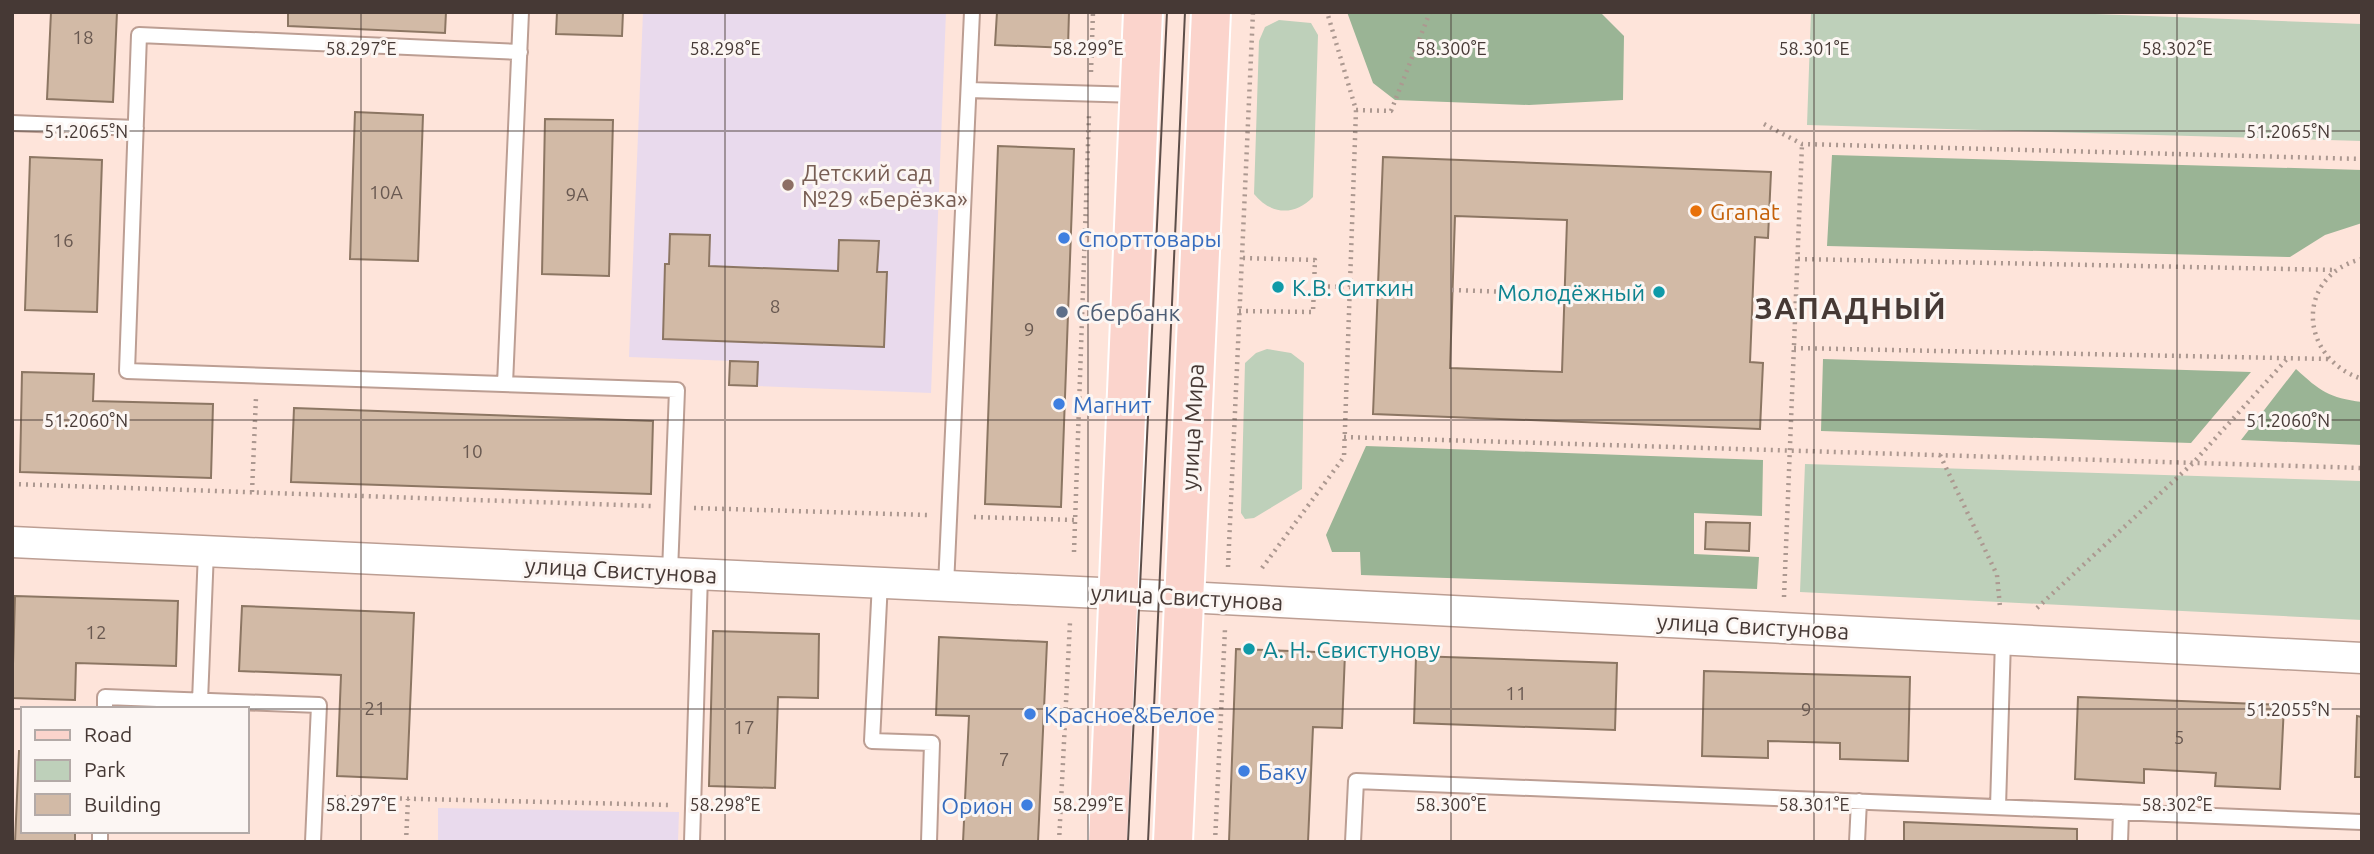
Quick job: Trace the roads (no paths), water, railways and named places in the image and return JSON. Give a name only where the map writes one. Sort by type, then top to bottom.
[{"type":"main road","points":[[1108,842],[1143,12]]},
{"type":"main road","name":"улица Мира","points":[[1173,842],[1211,12]]},
{"type":"street","name":"улица Свистунова","points":[[12,542],[1185,597],[2362,658]]},
{"type":"lane","points":[[505,384],[521,12]]},
{"type":"lane","points":[[946,586],[972,12]]},
{"type":"lane","points":[[520,52],[139,35],[127,371],[677,390],[670,572]]},
{"type":"lane","points":[[969,90],[1140,95]]},
{"type":"lane","points":[[12,123],[135,128]]},
{"type":"lane","points":[[200,701],[206,551]]},
{"type":"lane","points":[[692,842],[700,574]]},
{"type":"lane","points":[[880,582],[872,741],[932,743],[929,842]]},
{"type":"lane","points":[[1998,807],[2003,639]]},
{"type":"lane","points":[[105,707],[105,697],[319,705],[313,842]]},
{"type":"lane","points":[[1353,842],[1356,781],[2362,822]]},
{"type":"lane","points":[[1857,842],[1859,801]]},
{"type":"lane","points":[[2120,842],[2121,812]]},
{"type":"tram line","points":[[1128,842],[1167,12]]},
{"type":"tram line","points":[[1148,842],[1185,12]]},
{"type":"place","name":"Детский сад №29 «Берёзка»","points":[[788,185]]},
{"type":"place","name":"Granat","points":[[1696,211]]},
{"type":"place","name":"Спорттовары","points":[[1064,238]]},
{"type":"place","name":"К.В. Ситкин","points":[[1278,287]]},
{"type":"place","name":"Молодёжный","points":[[1659,292]]},
{"type":"place","name":"Сбербанк","points":[[1062,312]]},
{"type":"place","name":"Магнит","points":[[1059,404]]},
{"type":"place","name":"А. Н. Свистунову","points":[[1249,649]]},
{"type":"place","name":"Красное&Белое","points":[[1030,714]]},
{"type":"place","name":"Баку","points":[[1244,771]]},
{"type":"place","name":"Орион","points":[[1027,805]]},
{"type":"district","name":"ЗАПАДНЫЙ","points":[[1851,308]]}]
